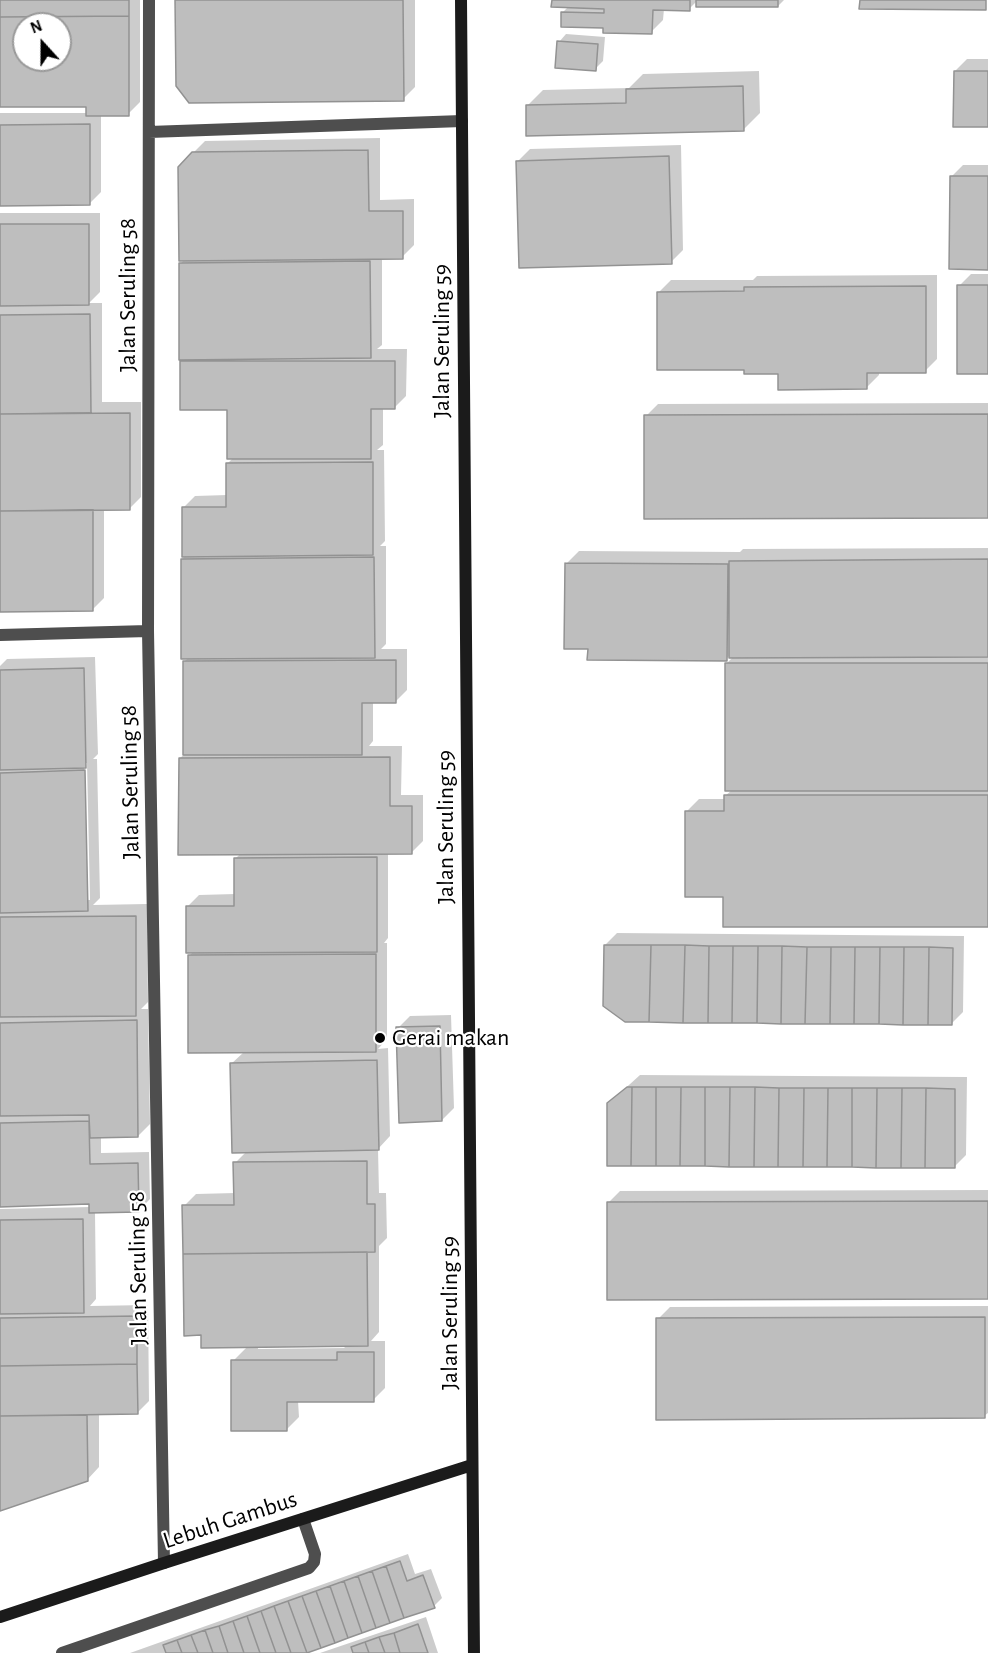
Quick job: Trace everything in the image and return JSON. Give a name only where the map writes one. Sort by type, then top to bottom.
[{"type":"main road","name":"Jalan Seruling 59","points":[[461,0],[474,1653]]},
{"type":"main road","name":"Lebuh Gambus","points":[[0,1617],[472,1465]]},
{"type":"street","name":"Jalan Seruling 58","points":[[149,0],[148,631],[164,1563]]},
{"type":"street","points":[[149,132],[462,121]]},
{"type":"street","points":[[0,635],[148,631]]},
{"type":"street","points":[[62,1653],[309,1568],[315,1562],[315,1554],[303,1519]]},
{"type":"building","points":[[0,0],[129,0],[129,16],[72,16],[72,12],[12,12],[12,17],[0,17]]},
{"type":"building","points":[[175,0],[403,0],[404,101],[189,103],[176,86]]},
{"type":"building","points":[[552,0],[690,0],[690,11],[653,10],[652,34],[603,33],[603,28],[561,27],[561,12],[604,13],[604,9],[551,7]]},
{"type":"building","points":[[696,0],[778,0],[778,7],[696,7]]},
{"type":"building","points":[[860,0],[986,0],[986,10],[859,9]]},
{"type":"building","points":[[72,16],[129,16],[129,116],[86,116],[86,107],[0,107],[0,17],[12,17],[12,72],[72,72]]},
{"type":"building","points":[[557,41],[598,44],[596,71],[555,68]]},
{"type":"building","points":[[954,71],[988,71],[988,127],[953,127]]},
{"type":"building","points":[[743,86],[744,131],[526,136],[526,105],[626,103],[626,89]]},
{"type":"building","points":[[90,124],[90,205],[0,206],[0,125]]},
{"type":"building","points":[[368,150],[369,211],[403,211],[403,259],[179,261],[178,167],[192,152]]},
{"type":"building","points":[[669,156],[672,264],[519,268],[516,161]]},
{"type":"building","points":[[950,176],[988,176],[988,270],[949,269]]},
{"type":"building","points":[[0,224],[89,224],[89,305],[0,306]]},
{"type":"building","points":[[370,261],[371,358],[179,360],[179,263]]},
{"type":"building","points":[[957,285],[988,285],[988,374],[957,374]]},
{"type":"building","points":[[926,286],[926,373],[867,373],[867,389],[778,390],[778,374],[744,374],[744,370],[657,370],[657,292],[744,291],[744,287]]},
{"type":"building","points":[[90,314],[91,413],[0,414],[0,315]]},
{"type":"building","points":[[180,361],[395,361],[395,409],[371,409],[371,459],[227,459],[227,410],[180,410]]},
{"type":"building","points":[[130,413],[130,510],[0,511],[0,414]]},
{"type":"building","points":[[988,414],[988,518],[644,519],[644,415]]},
{"type":"building","points":[[373,462],[373,555],[182,557],[182,507],[226,507],[226,463]]},
{"type":"building","points":[[93,510],[93,611],[0,612],[0,511]]},
{"type":"building","points":[[374,557],[375,658],[181,659],[181,559]]},
{"type":"building","points":[[988,559],[988,657],[729,658],[729,561]]},
{"type":"building","points":[[565,563],[728,564],[727,661],[587,660],[588,649],[564,649]]},
{"type":"building","points":[[396,660],[396,703],[362,703],[362,755],[183,755],[183,661]]},
{"type":"building","points":[[725,663],[988,663],[988,791],[725,791]]},
{"type":"building","points":[[84,668],[86,768],[0,770],[0,670]]},
{"type":"building","points":[[390,757],[390,806],[412,806],[412,854],[178,855],[179,758]]},
{"type":"building","points":[[85,770],[88,911],[0,913],[0,773]]},
{"type":"building","points":[[724,795],[988,795],[988,927],[723,927],[723,897],[685,897],[685,811],[724,811]]},
{"type":"building","points":[[377,857],[377,952],[186,953],[186,906],[234,906],[234,858]]},
{"type":"building","points":[[136,916],[136,1016],[0,1017],[0,917]]},
{"type":"building","points":[[604,945],[651,945],[649,1022],[625,1022],[603,1006]]},
{"type":"building","points":[[651,945],[685,945],[683,1023],[649,1022]]},
{"type":"building","points":[[685,945],[709,946],[708,1023],[683,1023]]},
{"type":"building","points":[[709,946],[733,946],[732,1023],[708,1023]]},
{"type":"building","points":[[733,946],[758,946],[757,1023],[732,1023]]},
{"type":"building","points":[[758,946],[782,946],[781,1024],[757,1023]]},
{"type":"building","points":[[782,946],[807,947],[805,1024],[781,1024]]},
{"type":"building","points":[[807,947],[831,947],[830,1024],[805,1024]]},
{"type":"building","points":[[831,947],[855,947],[854,1024],[830,1024]]},
{"type":"building","points":[[855,947],[880,947],[879,1024],[854,1024]]},
{"type":"building","points":[[880,947],[904,947],[903,1025],[879,1024]]},
{"type":"building","points":[[904,947],[929,947],[928,1025],[903,1025]]},
{"type":"building","points":[[929,947],[953,948],[952,1025],[928,1025]]},
{"type":"building","points":[[376,954],[376,1052],[188,1053],[188,955]]},
{"type":"building","points":[[137,1020],[138,1137],[90,1138],[89,1115],[0,1116],[0,1023]]},
{"type":"building","points":[[440,1026],[442,1121],[399,1123],[396,1027]]},
{"type":"building","points":[[377,1060],[379,1150],[232,1153],[230,1063]]},
{"type":"building","points":[[627,1087],[632,1087],[631,1166],[607,1166],[607,1103]]},
{"type":"building","points":[[632,1087],[656,1087],[656,1166],[631,1166]]},
{"type":"building","points":[[656,1087],[681,1087],[680,1166],[656,1166]]},
{"type":"building","points":[[681,1087],[705,1087],[705,1166],[680,1166]]},
{"type":"building","points":[[705,1087],[730,1087],[729,1167],[705,1166]]},
{"type":"building","points":[[730,1087],[755,1087],[754,1167],[729,1167]]},
{"type":"building","points":[[755,1087],[779,1088],[778,1167],[754,1167]]},
{"type":"building","points":[[779,1088],[804,1088],[803,1167],[778,1167]]},
{"type":"building","points":[[804,1088],[828,1088],[827,1167],[803,1167]]},
{"type":"building","points":[[828,1088],[852,1088],[852,1167],[827,1167]]},
{"type":"building","points":[[852,1088],[877,1088],[876,1168],[852,1167]]},
{"type":"building","points":[[877,1088],[902,1088],[901,1168],[876,1168]]},
{"type":"building","points":[[902,1088],[926,1088],[925,1168],[901,1168]]},
{"type":"building","points":[[926,1088],[955,1089],[955,1168],[925,1168]]},
{"type":"building","points":[[89,1121],[90,1164],[138,1163],[139,1212],[89,1213],[89,1204],[0,1207],[0,1123]]},
{"type":"building","points":[[367,1161],[367,1204],[375,1204],[375,1252],[183,1254],[182,1205],[234,1205],[233,1162]]},
{"type":"building","points":[[988,1201],[988,1299],[607,1300],[607,1202]]},
{"type":"building","points":[[83,1219],[84,1313],[0,1314],[0,1220]]},
{"type":"building","points":[[367,1252],[368,1346],[201,1348],[201,1335],[184,1336],[183,1254]]},
{"type":"building","points":[[137,1316],[137,1364],[0,1366],[0,1318]]},
{"type":"building","points":[[985,1317],[985,1418],[656,1420],[656,1318]]},
{"type":"building","points":[[337,1352],[374,1352],[374,1402],[287,1402],[287,1431],[231,1431],[231,1360],[337,1360]]},
{"type":"building","points":[[137,1364],[138,1414],[0,1416],[0,1366]]},
{"type":"building","points":[[87,1415],[88,1481],[0,1511],[0,1416]]},
{"type":"building","points":[[400,1561],[407,1581],[423,1575],[435,1608],[404,1618],[386,1566]]},
{"type":"building","points":[[386,1566],[404,1618],[390,1623],[372,1571]]},
{"type":"building","points":[[372,1571],[390,1623],[376,1628],[358,1576]]},
{"type":"building","points":[[358,1576],[376,1628],[362,1633],[344,1581]]},
{"type":"building","points":[[344,1581],[362,1633],[348,1638],[330,1586]]},
{"type":"building","points":[[330,1586],[348,1638],[335,1643],[316,1591]]},
{"type":"building","points":[[316,1591],[335,1643],[321,1648],[302,1596]]},
{"type":"building","points":[[302,1596],[321,1648],[307,1653],[288,1601]]},
{"type":"building","points":[[288,1601],[307,1653],[291,1653],[274,1606]]},
{"type":"building","points":[[274,1606],[291,1653],[276,1653],[261,1611]]},
{"type":"building","points":[[261,1611],[276,1653],[260,1653],[247,1616]]},
{"type":"building","points":[[247,1616],[260,1653],[244,1653],[233,1621]]},
{"type":"building","points":[[233,1621],[244,1653],[228,1653],[219,1626]]},
{"type":"building","points":[[418,1624],[428,1653],[400,1653],[394,1633]]},
{"type":"building","points":[[219,1626],[228,1653],[213,1653],[205,1630]]},
{"type":"building","points":[[205,1630],[213,1653],[198,1653],[191,1635]]},
{"type":"building","points":[[394,1633],[400,1653],[385,1653],[379,1637]]},
{"type":"building","points":[[191,1635],[198,1653],[182,1653],[177,1640]]},
{"type":"building","points":[[379,1637],[385,1653],[369,1653],[365,1642]]},
{"type":"building","points":[[177,1640],[182,1653],[166,1653],[163,1645]]},
{"type":"building","points":[[365,1642],[369,1653],[353,1653],[351,1647]]},
{"type":"place","name":"Gerai makan","points":[[380,1038]]}]
